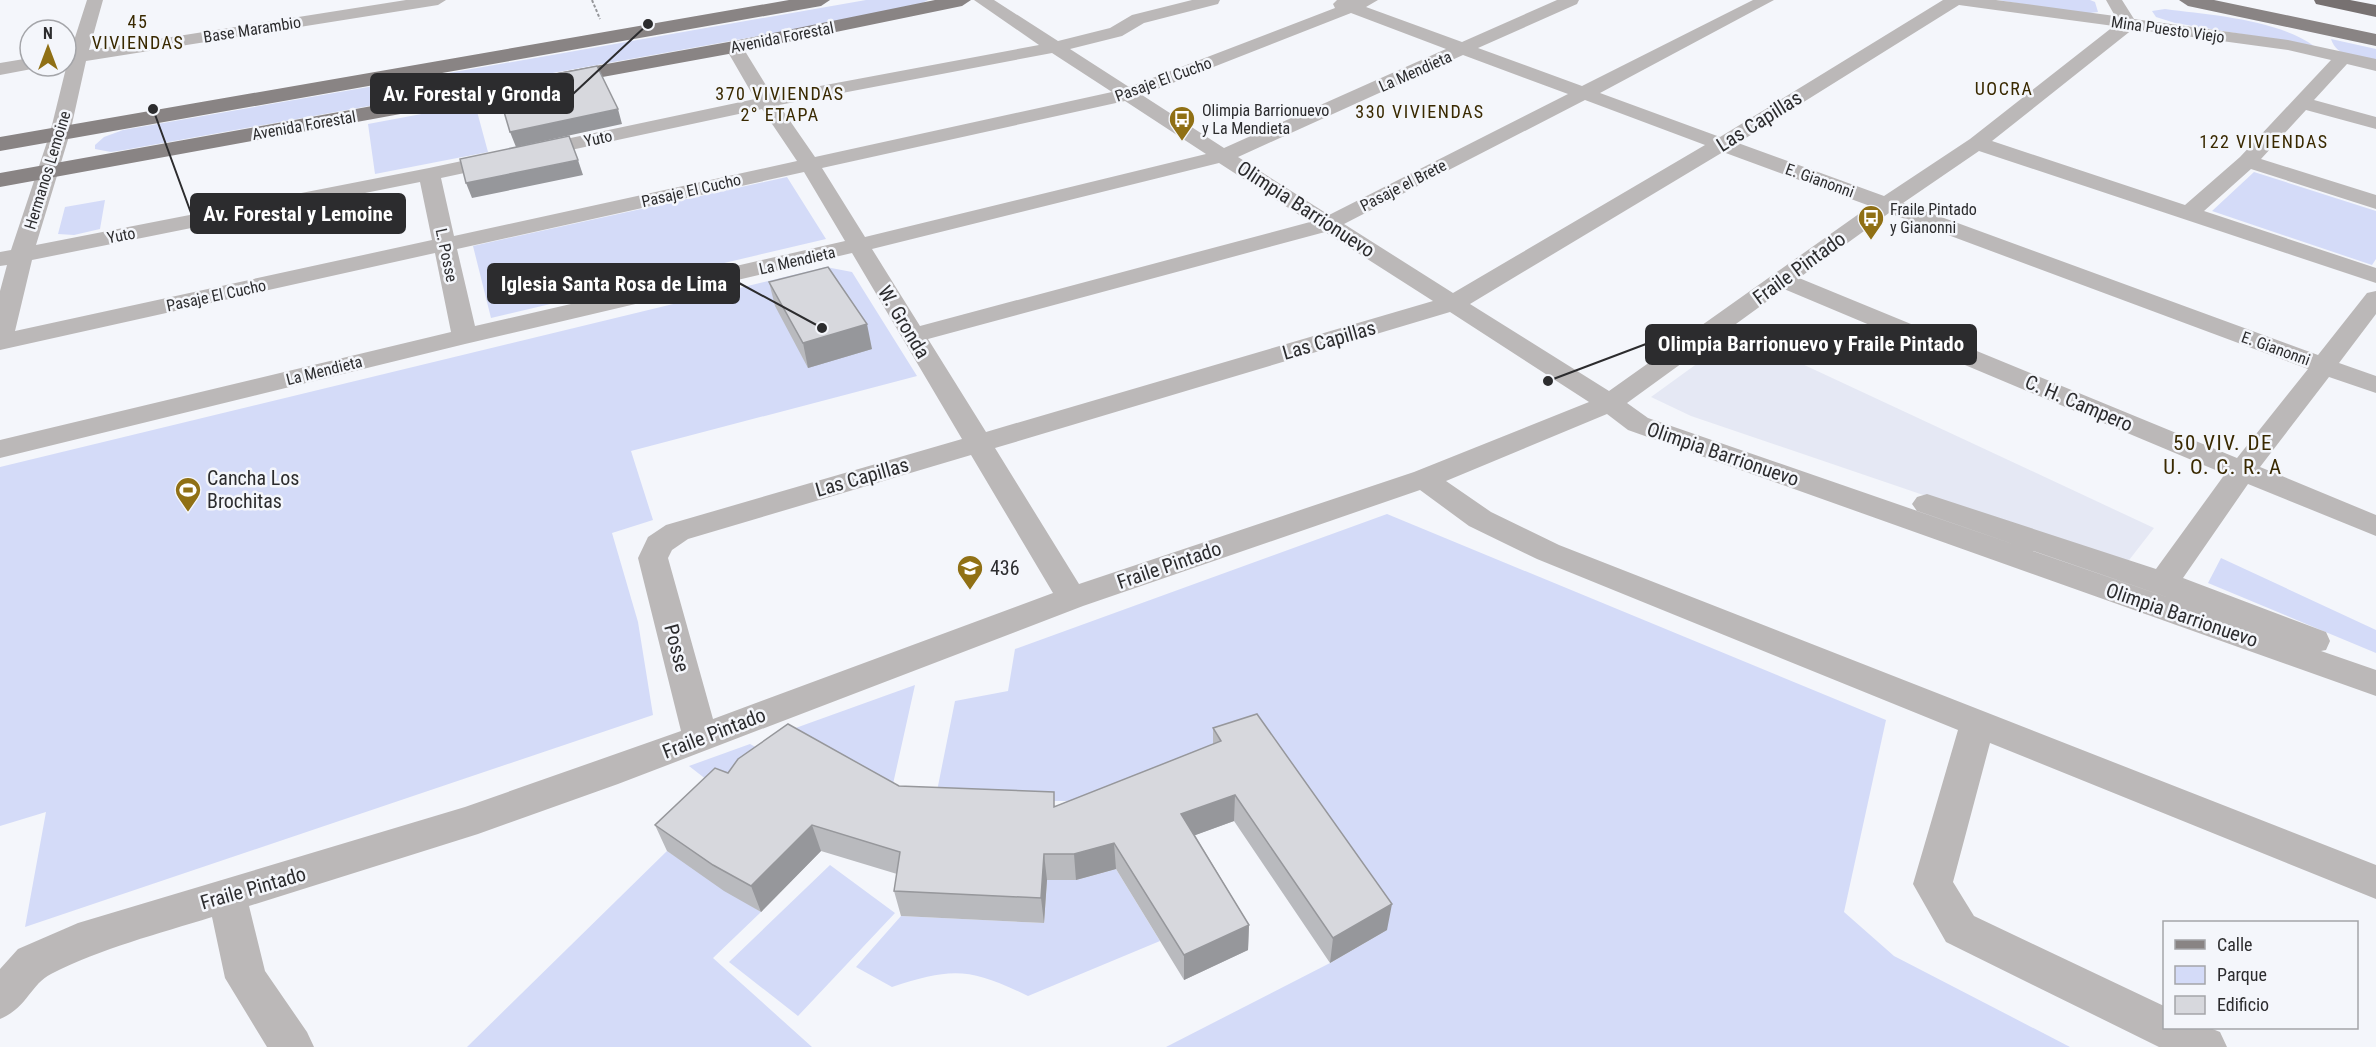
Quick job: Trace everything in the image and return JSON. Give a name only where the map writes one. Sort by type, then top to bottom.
[{"type":"highway","points":[[2323,0],[2376,11]]},
{"type":"main road","name":"Avenida Forestal","points":[[0,144],[821,0]]},
{"type":"main road","name":"Avenida Forestal","points":[[0,180],[734,47],[962,0]]},
{"type":"main road","points":[[2188,0],[2376,40]]},
{"type":"street","name":"Hermanos Lemoine","points":[[78,43],[95,0]]},
{"type":"street","name":"Base Marambio","points":[[78,57],[290,17],[438,0]]},
{"type":"street","name":"Olimpia Barrionuevo","points":[[982,0],[1126,95],[1610,403],[1638,424],[2376,683]]},
{"type":"street","name":"Yuto","points":[[10,257],[429,174],[767,102],[1054,47],[1116,32],[1138,19],[1212,0]]},
{"type":"street","name":"La Mendieta","points":[[0,448],[465,336],[859,245],[1222,156],[1571,0]]},
{"type":"street","name":"Pasaje el Brete","points":[[912,336],[1328,224],[1766,0]]},
{"type":"street","name":"Mina Puesto Viejo","points":[[1957,0],[2288,45],[2376,65]]},
{"type":"street","name":"Las Capillas","points":[[653,558],[659,544],[677,532],[1454,303],[1722,144],[1957,0]]},
{"type":"street","points":[[2114,0],[2128,24]]},
{"type":"street","name":"E. Gianonni","points":[[1351,3],[1463,50],[2376,385]]},
{"type":"street","name":"Pasaje El Cucho","points":[[0,341],[1126,95],[1351,3]]},
{"type":"street","name":"Fraile Pintado","points":[[0,999],[33,962],[92,936],[465,823],[701,738],[1072,598],[1424,479],[1610,403],[1887,204],[1977,143],[2128,24]]},
{"type":"street","name":"W. Gronda","points":[[734,47],[859,245],[1072,598]]},
{"type":"street","points":[[2189,213],[2247,161],[2343,58]]},
{"type":"street","points":[[0,69],[18,66]]},
{"type":"street","name":"Hermanos Lemoine","points":[[0,341],[10,257],[60,133],[69,78]]},
{"type":"street","points":[[2300,102],[2376,123]]},
{"type":"street","points":[[1977,143],[2376,276]]},
{"type":"street","points":[[2247,161],[2376,202]]},
{"type":"street","name":"L. Posse","points":[[429,174],[465,336]]},
{"type":"street","name":"C. H. Campero","points":[[1782,280],[2376,526]]},
{"type":"street","points":[[2163,583],[2242,471],[2376,298]]},
{"type":"street","points":[[1610,403],[1646,410],[1742,440],[2163,583],[2339,650],[2376,683]]},
{"type":"street","points":[[1424,479],[1480,519],[1548,552],[2376,882]]},
{"type":"street","name":"Posse","points":[[653,558],[701,738]]},
{"type":"street","points":[[1977,724],[1933,884],[1960,929],[2163,1026]]},
{"type":"street","points":[[227,896],[246,978],[292,1047]]},
{"type":"street","points":[[2169,1029],[2205,1047]]},
{"type":"shaded area","points":[[1738,334],[2154,528],[2126,564],[1691,416],[1651,397]]},
{"type":"green space","points":[[866,0],[928,0],[914,8],[124,150],[111,152],[95,149],[95,145],[104,137],[123,130]]},
{"type":"green space","points":[[1998,0],[2090,0],[2095,2],[2098,12],[2082,14]]},
{"type":"green space","points":[[2165,9],[2262,24],[2299,37],[2314,46],[2175,23],[2156,17],[2152,11]]},
{"type":"green space","points":[[2331,39],[2376,49],[2376,62],[2343,53],[2338,50]]},
{"type":"green space","points":[[475,104],[488,152],[375,174],[368,124]]},
{"type":"green space","points":[[2254,172],[2376,211],[2376,259],[2372,265],[2212,211]]},
{"type":"green space","points":[[787,177],[826,239],[491,318],[473,246]]},
{"type":"green space","points":[[105,200],[100,229],[74,235],[58,234],[65,207]]},
{"type":"green space","points":[[826,267],[852,272],[917,376],[631,451],[653,520],[612,533],[638,622],[653,715],[25,927],[46,812],[0,826],[0,467]]},
{"type":"green space","points":[[1387,514],[1886,720],[1844,912],[1894,956],[2070,1047],[1166,1047],[1330,963],[1387,930],[1297,801],[960,801],[937,791],[955,701],[1008,691],[1015,649]]},
{"type":"green space","points":[[2221,558],[2376,630],[2376,653],[2208,583]]},
{"type":"green space","points":[[915,685],[893,784],[790,730]]},
{"type":"green space","points":[[750,744],[782,761],[725,794],[689,766]]},
{"type":"green space","points":[[667,851],[761,912],[713,958],[812,1047],[467,1047]]},
{"type":"green space","points":[[830,865],[895,913],[798,1016],[729,962]]},
{"type":"green space","points":[[1116,869],[1160,941],[1028,996],[991,980],[961,974],[931,976],[892,987],[856,967],[901,916],[1044,923],[1047,880],[1076,880]]},
{"type":"building","points":[[597,66],[618,109],[510,132],[502,105],[555,96],[546,76]]},
{"type":"building","points":[[569,136],[578,160],[466,183],[460,159]]},
{"type":"building","points":[[828,267],[867,324],[803,343],[769,282]]},
{"type":"building","points":[[1257,714],[1392,904],[1333,938],[1235,795],[1181,814],[1249,925],[1184,955],[1114,843],[1074,854],[1044,854],[1041,898],[894,891],[900,852],[812,825],[751,886],[713,865],[655,825],[715,768],[728,773],[738,759],[788,724],[899,786],[1054,792],[1054,807],[1221,741],[1213,728]]},
{"type":"place","name":"Av. Forestal y Gronda","points":[[648,24]]},
{"type":"place","name":"Av. Forestal y Lemoine","points":[[153,109]]},
{"type":"place","name":"Olimpia Barrionuevo y La Mendieta","points":[[1182,142]]},
{"type":"place","name":"Fraile Pintado y Gianonni","points":[[1871,241]]},
{"type":"place","name":"Iglesia Santa Rosa de Lima","points":[[822,328]]},
{"type":"place","name":"Olimpia Barrionuevo y Fraile Pintado","points":[[1548,381]]},
{"type":"place","name":"Cancha Los Brochitas","points":[[188,513]]},
{"type":"place","name":"436","points":[[970,591]]},
{"type":"district","name":"45 VIVIENDAS","points":[[138,32]]},
{"type":"district","name":"UOCRA","points":[[2004,89]]},
{"type":"district","name":"370 VIVIENDAS 2° ETAPA","points":[[780,104]]},
{"type":"district","name":"330 VIVIENDAS","points":[[1420,112]]},
{"type":"district","name":"122 VIVIENDAS","points":[[2264,142]]},
{"type":"district","name":"50 VIV. DE U. O. C. R. A","points":[[2223,455]]}]
